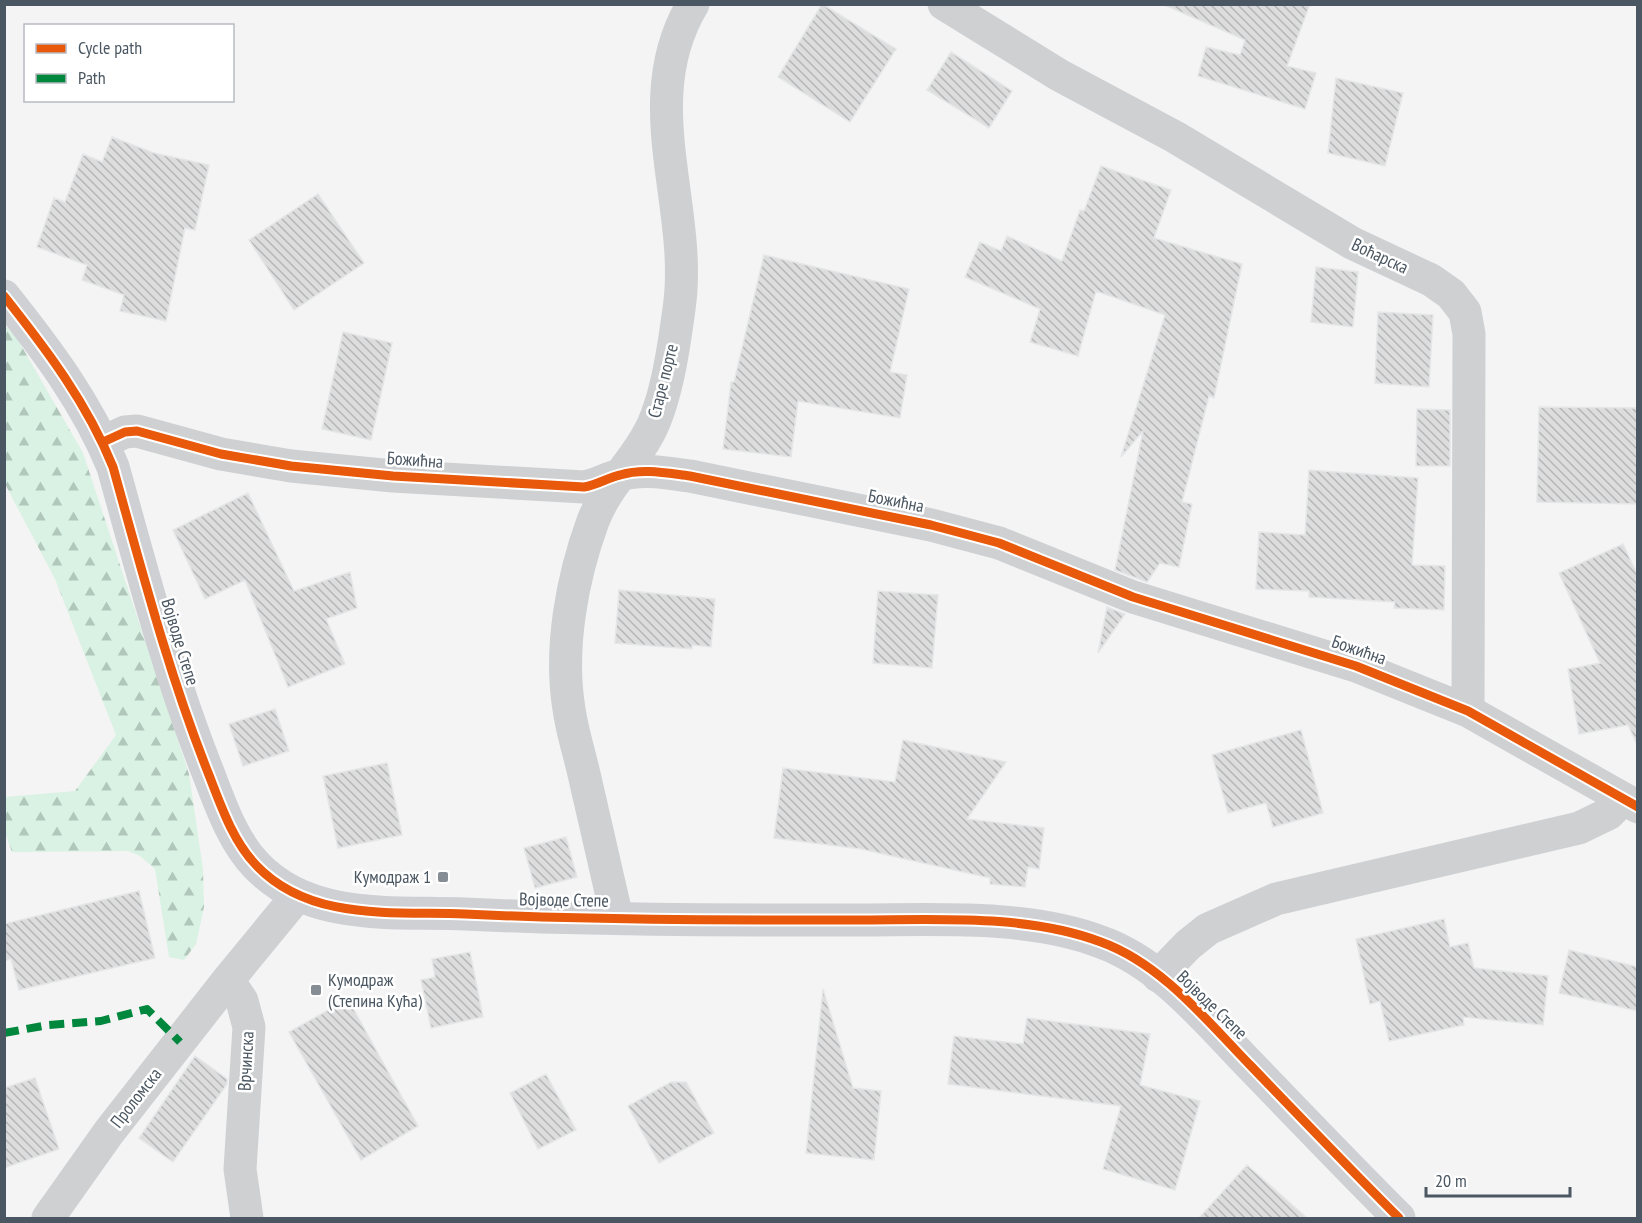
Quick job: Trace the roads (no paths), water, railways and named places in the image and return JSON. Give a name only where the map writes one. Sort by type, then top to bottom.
[{"type":"street","name":"Старе порте","points":[[617,918],[569,709],[567,683],[571,613],[580,565],[601,503],[618,475],[634,459],[659,410],[680,309],[681,253],[666,144],[666,102],[672,57],[684,19],[693,4]]},
{"type":"street","name":"Воћарска","points":[[944,4],[1059,75],[1175,137],[1352,243],[1431,280],[1451,294],[1465,312],[1469,334],[1468,711]]},
{"type":"street","name":"Војводе Степе","points":[[4,296],[78,397],[103,442],[113,467],[162,644],[192,733],[236,838],[255,865],[297,896],[332,907],[357,910],[617,918],[988,921],[1056,929],[1102,942],[1129,955],[1182,996],[1399,1218]]},
{"type":"street","name":"Божићна","points":[[103,442],[125,432],[137,431],[221,454],[291,466],[393,476],[584,487],[618,475],[652,471],[690,476],[931,525],[999,543],[1133,597],[1345,662],[1468,711],[1630,803]]},
{"type":"street","points":[[1158,976],[1188,945],[1208,930],[1276,899],[1579,828],[1630,803]]},
{"type":"street","points":[[228,981],[297,896]]},
{"type":"street","name":"Проломска","points":[[48,1218],[109,1132],[228,981]]},
{"type":"street","name":"Врчинска","points":[[228,981],[242,1001],[249,1027],[240,1169],[247,1218]]},
{"type":"place","name":"Кумодраж 1","points":[[443,877]]},
{"type":"place","name":"Кумодраж (Степина Кућа)","points":[[316,990]]}]
